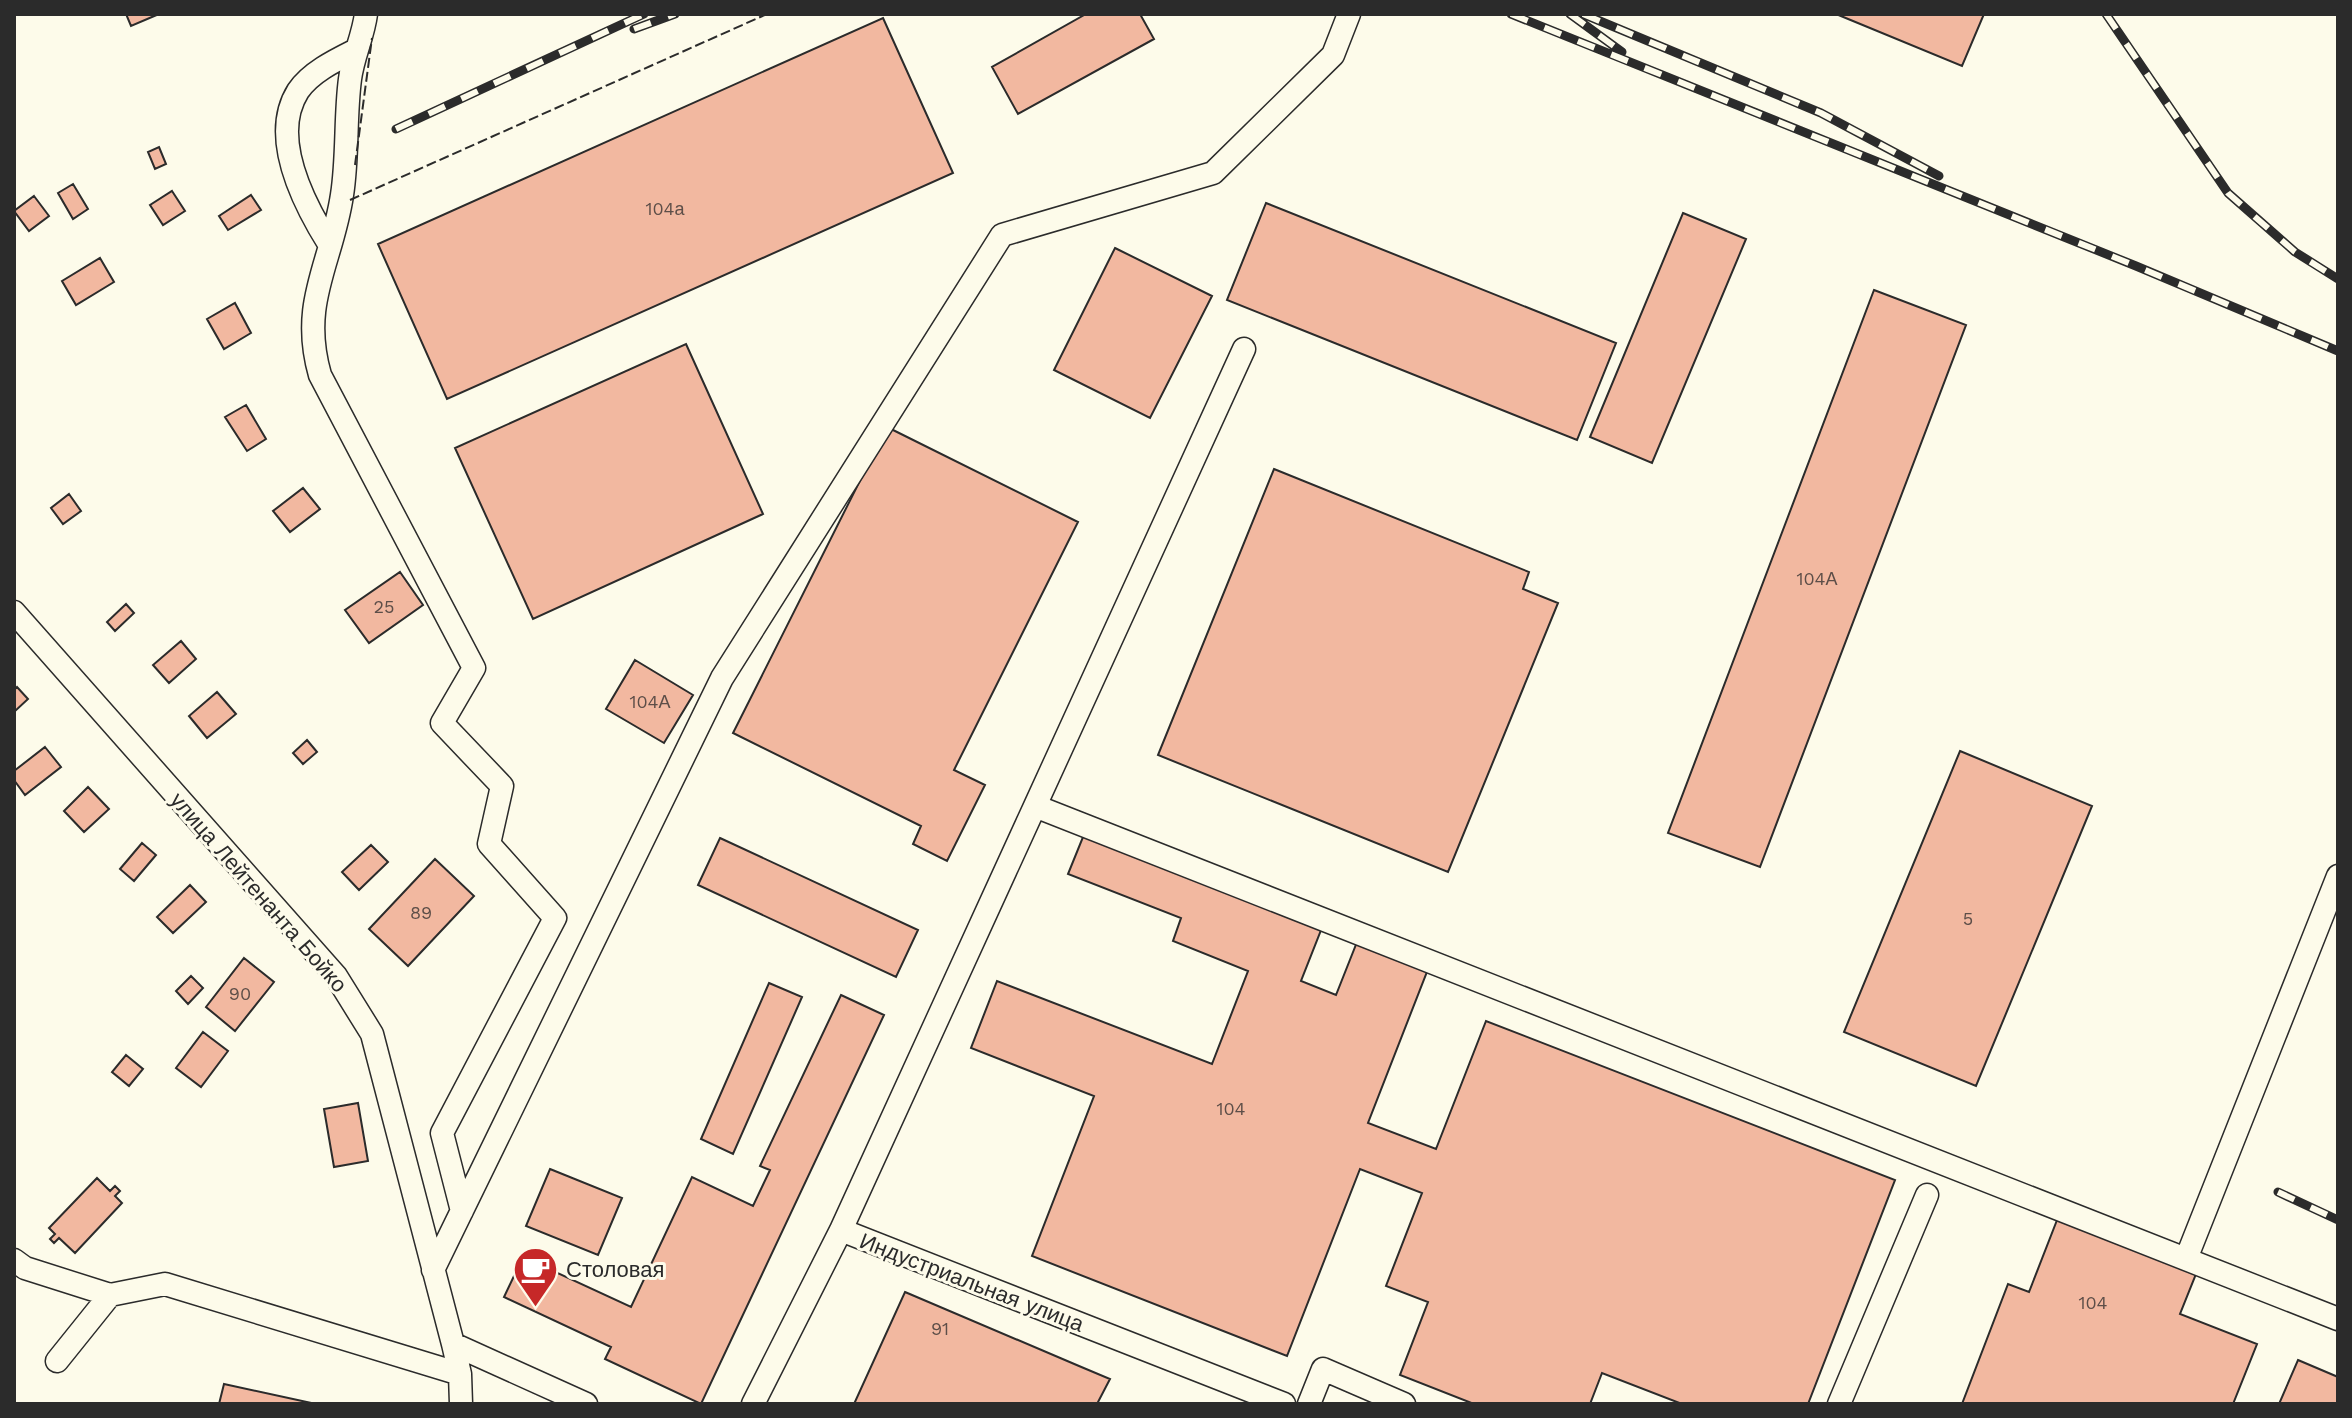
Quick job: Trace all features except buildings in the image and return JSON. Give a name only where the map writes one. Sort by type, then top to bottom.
[{"type":"street","points":[[366,14],[354,51],[349,83],[343,194],[315,294],[313,331],[316,362],[320,375],[474,668],[442,723],[502,786],[489,844],[555,918],[442,1133],[462,1211]]},
{"type":"street","points":[[433,1270],[722,678],[1002,235],[1213,173],[1333,55],[1349,14]]},
{"type":"street","points":[[329,244],[298,189],[287,132],[289,108],[300,89],[315,74],[354,51]]},
{"type":"street","points":[[841,1230],[1244,349]]},
{"type":"street","name":"улица Лейтенанта Бойко","points":[[14,612],[336,976],[359,1009],[372,1034],[453,1344],[460,1374],[461,1404]]},
{"type":"street","points":[[1035,806],[2338,1319]]},
{"type":"street","points":[[2186,1259],[2338,876]]},
{"type":"street","points":[[1839,1404],[1927,1195]]},
{"type":"street","name":"Индустриальная улица","points":[[753,1404],[841,1230],[1284,1404]]},
{"type":"street","points":[[14,1260],[25,1268],[110,1295],[165,1284],[460,1374]]},
{"type":"street","points":[[57,1361],[110,1295]]},
{"type":"street","points":[[453,1344],[586,1404]]},
{"type":"street","points":[[1309,1404],[1323,1369],[1404,1404]]},
{"type":"railway","points":[[396,129],[644,14]]},
{"type":"railway","points":[[634,29],[675,14]]},
{"type":"railway","points":[[1511,14],[2136,266],[2338,351]]},
{"type":"railway","points":[[1570,14],[1622,52]]},
{"type":"railway","points":[[1583,14],[1821,113],[1939,176]]},
{"type":"railway","points":[[2106,14],[2228,193],[2295,252],[2338,279]]},
{"type":"railway","points":[[2278,1192],[2338,1220]]},
{"type":"fence","points":[[350,200],[767,14]]},
{"type":"fence","points":[[355,165],[372,38]]},
{"type":"place","name":"Столовая","points":[[535,1308]]}]
